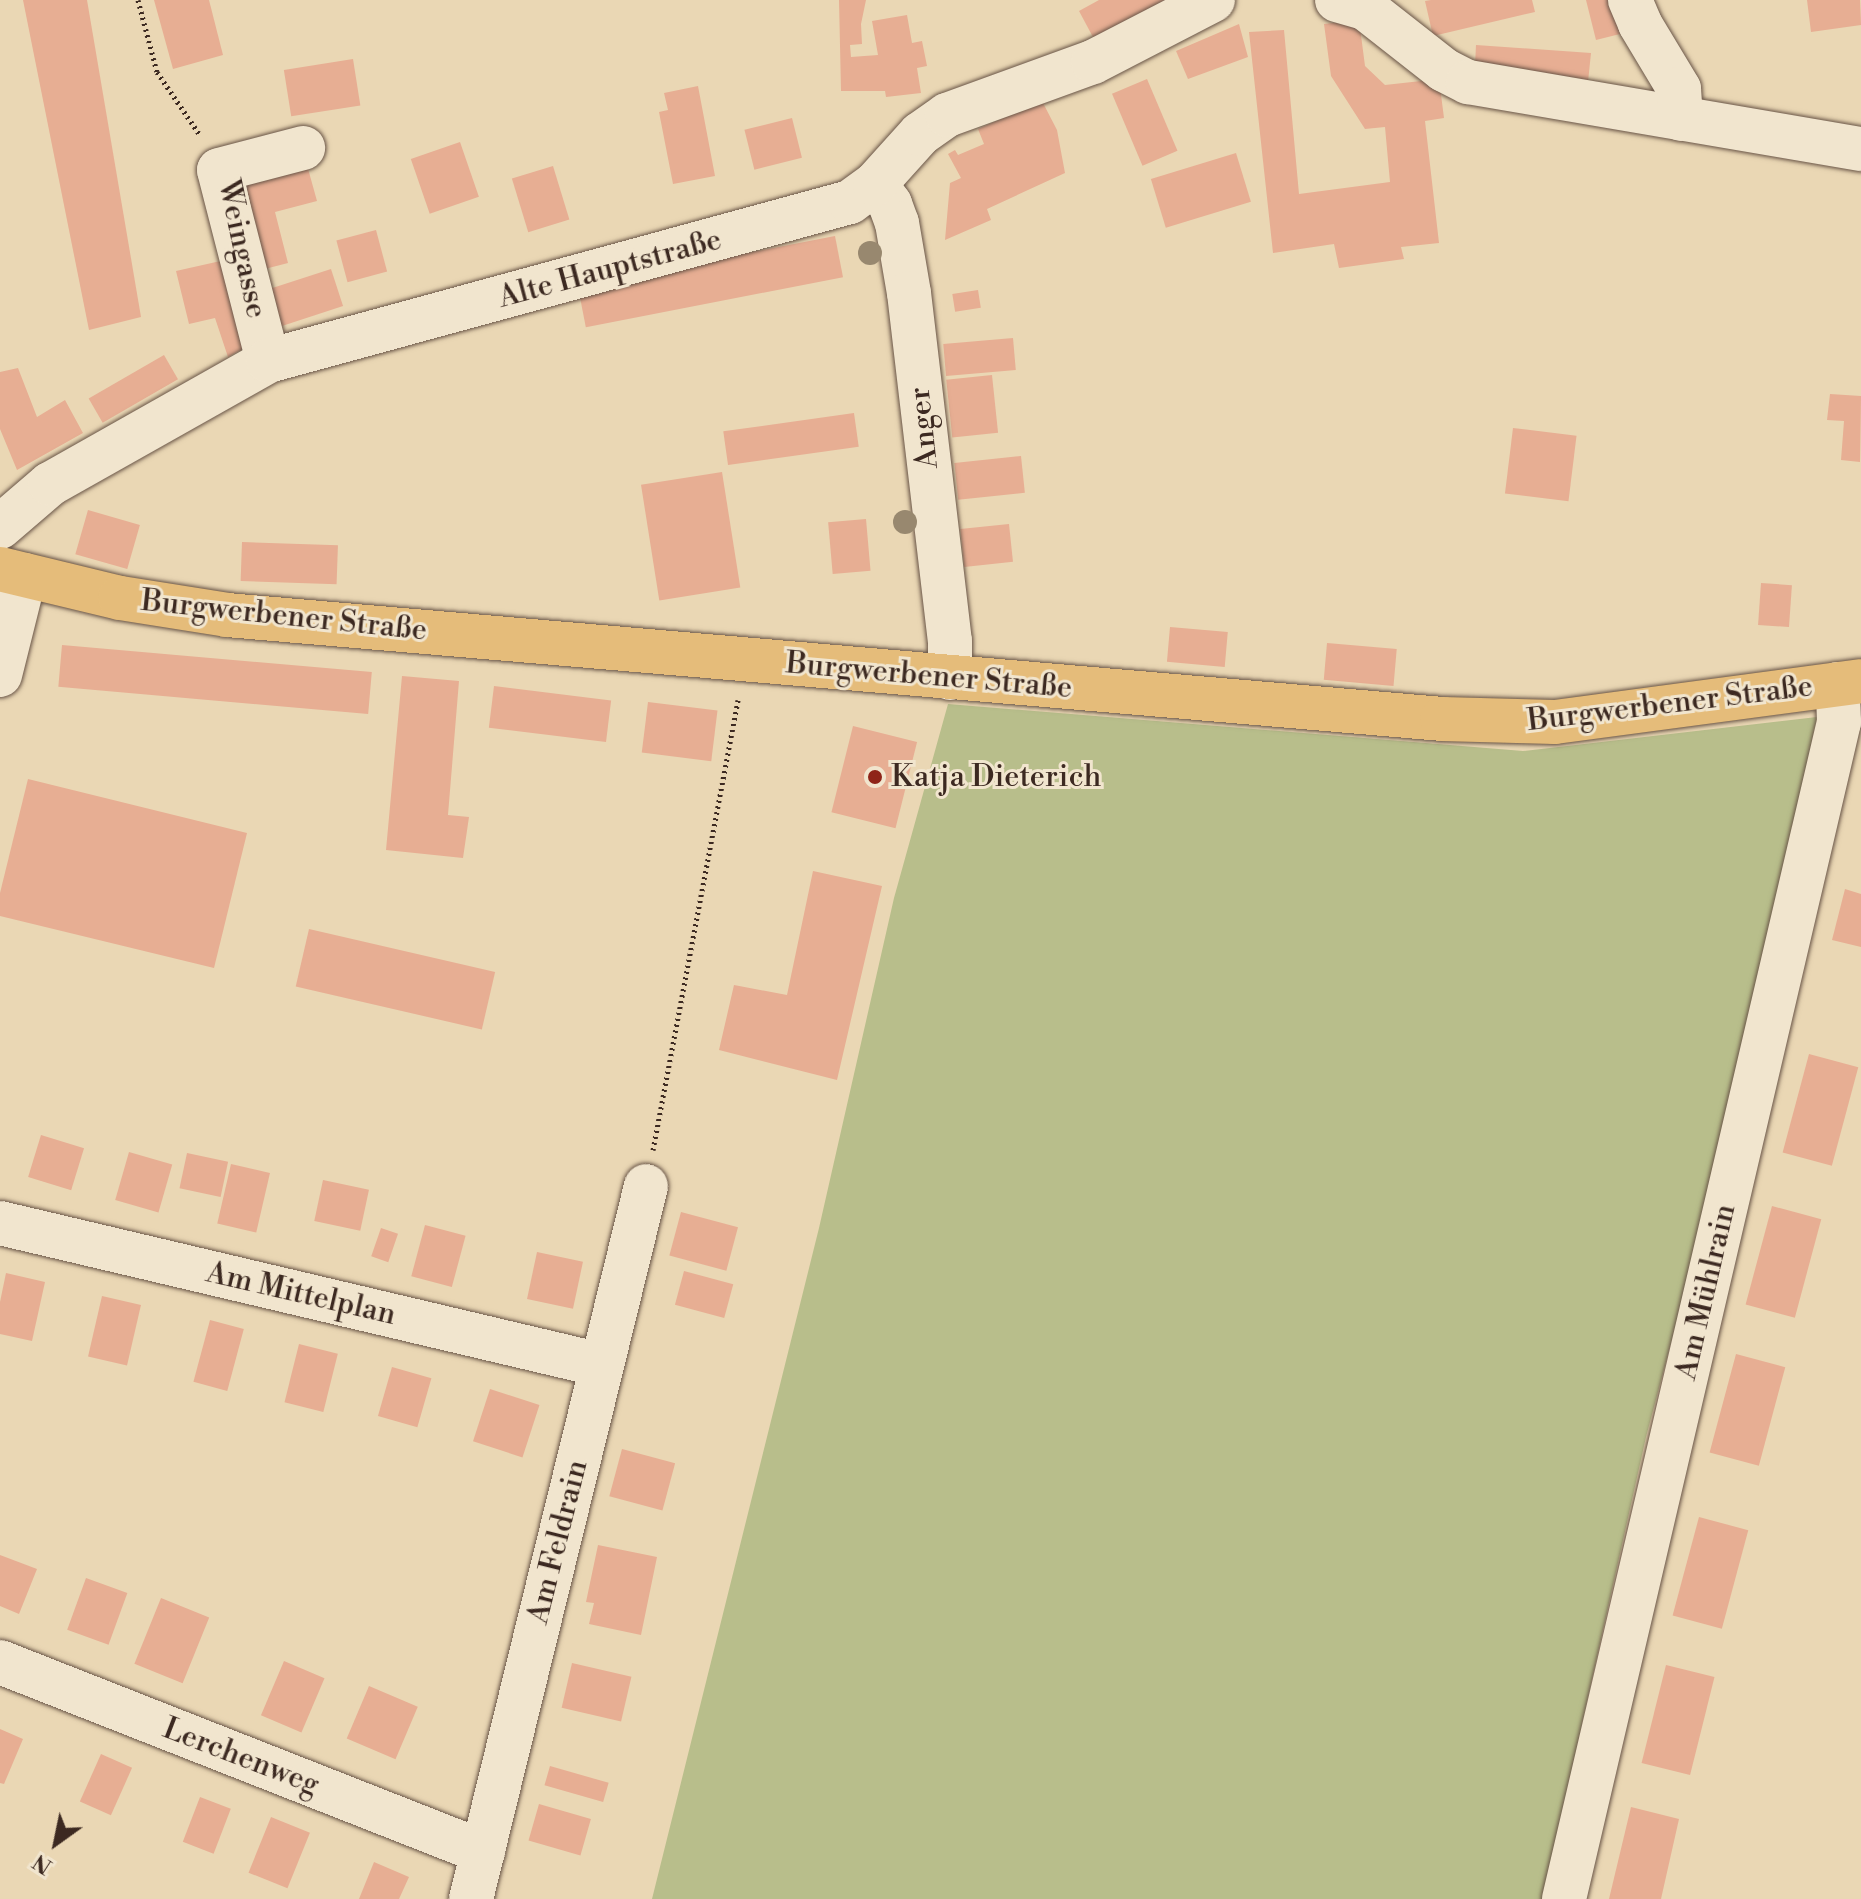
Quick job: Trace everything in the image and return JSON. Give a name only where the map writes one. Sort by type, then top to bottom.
[{"type":"main road","name":"Burgwerbener Straße","points":[[12,572],[133,600],[227,615],[1506,723],[1604,717],[1849,683]]},
{"type":"street","name":"Alte Hauptstraße","points":[[0,527],[50,484],[268,361],[824,212],[850,202],[875,184],[920,134],[947,115],[1093,62],[1213,0]]},
{"type":"street","points":[[1337,0],[1365,8],[1444,70],[1468,82],[1861,149]]},
{"type":"street","points":[[1630,0],[1640,24],[1679,89],[1681,119]]},
{"type":"street","name":"Weingasse","points":[[268,361],[219,170],[303,148]]},
{"type":"street","name":"Anger","points":[[875,184],[890,204],[897,223],[909,293],[950,641],[950,678]]},
{"type":"street","points":[[0,675],[12,572]]},
{"type":"street","name":"Am Mühlrain","points":[[1564,1899],[1849,683]]},
{"type":"street","name":"Am Feldrain","points":[[471,1899],[646,1186]]},
{"type":"street","name":"Am Mittelplan","points":[[0,1223],[601,1365]]},
{"type":"street","name":"Lerchenweg","points":[[0,1662],[483,1852]]},
{"type":"path","points":[[138,0],[157,72],[185,108],[219,170]]},
{"type":"path","points":[[646,1186],[744,659]]},
{"type":"green space","points":[[948,704],[1523,751],[1817,717],[1731,1117],[1646,1437],[1543,1899],[652,1899],[819,1228],[894,898]]},
{"type":"building","points":[[23,0],[87,0],[141,317],[89,330]]},
{"type":"building","points":[[154,0],[209,0],[223,55],[173,69]]},
{"type":"building","points":[[839,0],[866,0],[861,24],[862,44],[850,45],[851,57],[878,55],[872,21],[907,15],[912,43],[922,41],[927,66],[917,68],[921,93],[886,97],[885,91],[841,91]]},
{"type":"building","points":[[1099,0],[1166,0],[1094,39],[1079,11]]},
{"type":"building","points":[[1532,0],[1535,12],[1433,36],[1425,1]]},
{"type":"building","points":[[1586,0],[1612,0],[1620,34],[1596,40]]},
{"type":"building","points":[[1807,0],[1860,0],[1861,25],[1811,32]]},
{"type":"building","points":[[1359,20],[1365,66],[1385,85],[1439,79],[1444,118],[1425,121],[1439,243],[1401,247],[1404,259],[1339,268],[1334,244],[1273,253],[1249,32],[1284,30],[1299,194],[1390,182],[1385,127],[1365,129],[1331,76],[1324,24]]},
{"type":"building","points":[[1239,24],[1248,57],[1188,79],[1176,51]]},
{"type":"building","points":[[1476,45],[1591,53],[1588,82],[1475,66]]},
{"type":"building","points":[[353,59],[360,105],[291,116],[284,70]]},
{"type":"building","points":[[1147,79],[1177,151],[1142,166],[1112,94]]},
{"type":"building","points":[[698,86],[715,176],[673,184],[659,112],[668,110],[664,93]]},
{"type":"building","points":[[1042,101],[1057,130],[1065,173],[987,209],[991,220],[945,240],[950,183],[961,178],[948,154],[955,150],[958,155],[984,144],[978,129]]},
{"type":"building","points":[[792,118],[802,158],[754,170],[744,130]]},
{"type":"building","points":[[460,142],[479,197],[430,214],[411,159]]},
{"type":"building","points":[[1236,153],[1251,202],[1166,228],[1151,179]]},
{"type":"building","points":[[307,165],[317,201],[275,212],[288,263],[257,271],[234,183]]},
{"type":"building","points":[[553,166],[569,220],[528,232],[512,179]]},
{"type":"building","points":[[376,230],[387,272],[348,282],[336,241]]},
{"type":"building","points":[[835,236],[843,277],[586,327],[578,286]]},
{"type":"building","points":[[225,260],[246,347],[228,357],[215,318],[189,324],[176,271]]},
{"type":"building","points":[[331,269],[343,306],[270,330],[258,293]]},
{"type":"building","points":[[978,290],[981,308],[955,312],[952,294]]},
{"type":"building","points":[[1013,338],[1016,370],[946,376],[943,344]]},
{"type":"building","points":[[164,355],[178,379],[103,423],[89,399]]},
{"type":"building","points":[[18,368],[37,417],[65,400],[83,433],[17,470],[0,429],[0,372]]},
{"type":"building","points":[[992,375],[998,433],[952,437],[946,380]]},
{"type":"building","points":[[1830,394],[1861,396],[1860,462],[1841,460],[1844,421],[1827,420]]},
{"type":"building","points":[[854,413],[859,447],[728,465],[723,431]]},
{"type":"building","points":[[1513,428],[1577,436],[1568,501],[1505,494]]},
{"type":"building","points":[[1021,456],[1025,493],[958,500],[954,463]]},
{"type":"building","points":[[722,472],[740,588],[659,600],[641,485]]},
{"type":"building","points":[[88,510],[140,525],[127,569],[75,554]]},
{"type":"building","points":[[866,519],[871,571],[833,574],[828,522]]},
{"type":"building","points":[[1009,524],[1013,562],[964,567],[960,529]]},
{"type":"building","points":[[242,542],[338,545],[337,584],[241,581]]},
{"type":"building","points":[[1761,583],[1792,585],[1789,627],[1758,625]]},
{"type":"building","points":[[1170,627],[1228,632],[1225,667],[1167,662]]},
{"type":"building","points":[[1327,643],[1397,649],[1394,686],[1324,680]]},
{"type":"building","points":[[62,645],[372,672],[368,714],[58,687]]},
{"type":"building","points":[[402,676],[459,681],[448,815],[469,817],[463,858],[386,850]]},
{"type":"building","points":[[494,686],[611,700],[606,742],[489,728]]},
{"type":"building","points":[[648,702],[717,711],[711,761],[642,753]]},
{"type":"building","name":"Katja Dieterich","points":[[853,726],[917,742],[896,828],[831,812]]},
{"type":"building","points":[[28,779],[247,833],[214,968],[0,916],[0,893]]},
{"type":"building","points":[[813,871],[882,886],[837,1080],[719,1050],[734,985],[787,995]]},
{"type":"building","points":[[1845,889],[1861,894],[1861,947],[1832,940]]},
{"type":"building","points":[[309,929],[495,972],[482,1029],[296,986]]},
{"type":"building","points":[[1809,1054],[1858,1067],[1832,1166],[1783,1153]]},
{"type":"building","points":[[41,1135],[84,1148],[71,1190],[28,1177]]},
{"type":"building","points":[[129,1152],[172,1164],[158,1212],[115,1200]]},
{"type":"building","points":[[187,1153],[228,1162],[221,1197],[180,1188]]},
{"type":"building","points":[[231,1164],[270,1173],[256,1232],[217,1223]]},
{"type":"building","points":[[323,1180],[369,1190],[360,1231],[314,1221]]},
{"type":"building","points":[[1772,1206],[1821,1219],[1795,1318],[1746,1305]]},
{"type":"building","points":[[681,1212],[738,1227],[726,1271],[669,1255]]},
{"type":"building","points":[[425,1225],[466,1236],[452,1287],[411,1276]]},
{"type":"building","points":[[381,1228],[398,1234],[388,1262],[371,1256]]},
{"type":"building","points":[[537,1252],[583,1262],[573,1309],[527,1299]]},
{"type":"building","points":[[684,1271],[733,1284],[724,1318],[675,1305]]},
{"type":"building","points":[[6,1273],[45,1282],[32,1341],[0,1334],[0,1302]]},
{"type":"building","points":[[102,1296],[141,1305],[127,1365],[88,1356]]},
{"type":"building","points":[[210,1320],[244,1329],[227,1391],[193,1382]]},
{"type":"building","points":[[299,1344],[338,1354],[323,1412],[284,1402]]},
{"type":"building","points":[[1736,1354],[1785,1367],[1759,1466],[1710,1453]]},
{"type":"building","points":[[392,1367],[431,1378],[417,1427],[378,1416]]},
{"type":"building","points":[[490,1389],[539,1405],[522,1457],[473,1441]]},
{"type":"building","points":[[622,1449],[675,1463],[662,1511],[609,1496]]},
{"type":"building","points":[[1699,1517],[1748,1530],[1722,1629],[1673,1616]]},
{"type":"building","points":[[598,1545],[657,1557],[641,1635],[589,1624],[594,1603],[586,1602]]},
{"type":"building","points":[[0,1555],[37,1569],[19,1614],[0,1606]]},
{"type":"building","points":[[86,1578],[127,1593],[109,1645],[67,1630]]},
{"type":"building","points":[[161,1598],[209,1617],[183,1683],[134,1664]]},
{"type":"building","points":[[284,1661],[325,1678],[301,1733],[261,1715]]},
{"type":"building","points":[[572,1663],[631,1677],[621,1722],[562,1708]]},
{"type":"building","points":[[1666,1665],[1715,1677],[1690,1775],[1642,1763]]},
{"type":"building","points":[[369,1686],[418,1707],[396,1759],[347,1738]]},
{"type":"building","points":[[0,1729],[23,1739],[4,1784],[0,1783]]},
{"type":"building","points":[[101,1754],[132,1768],[111,1815],[80,1802]]},
{"type":"building","points":[[550,1766],[609,1783],[603,1802],[544,1785]]},
{"type":"building","points":[[200,1797],[231,1809],[214,1854],[183,1842]]},
{"type":"building","points":[[539,1804],[591,1819],[580,1855],[529,1841]]},
{"type":"building","points":[[1631,1807],[1679,1819],[1661,1899],[1609,1899]]},
{"type":"building","points":[[271,1817],[310,1833],[287,1888],[249,1873]]},
{"type":"building","points":[[374,1862],[409,1877],[399,1899],[359,1899]]},
{"type":"place","name":"Katja Dieterich","points":[[875,777]]}]
